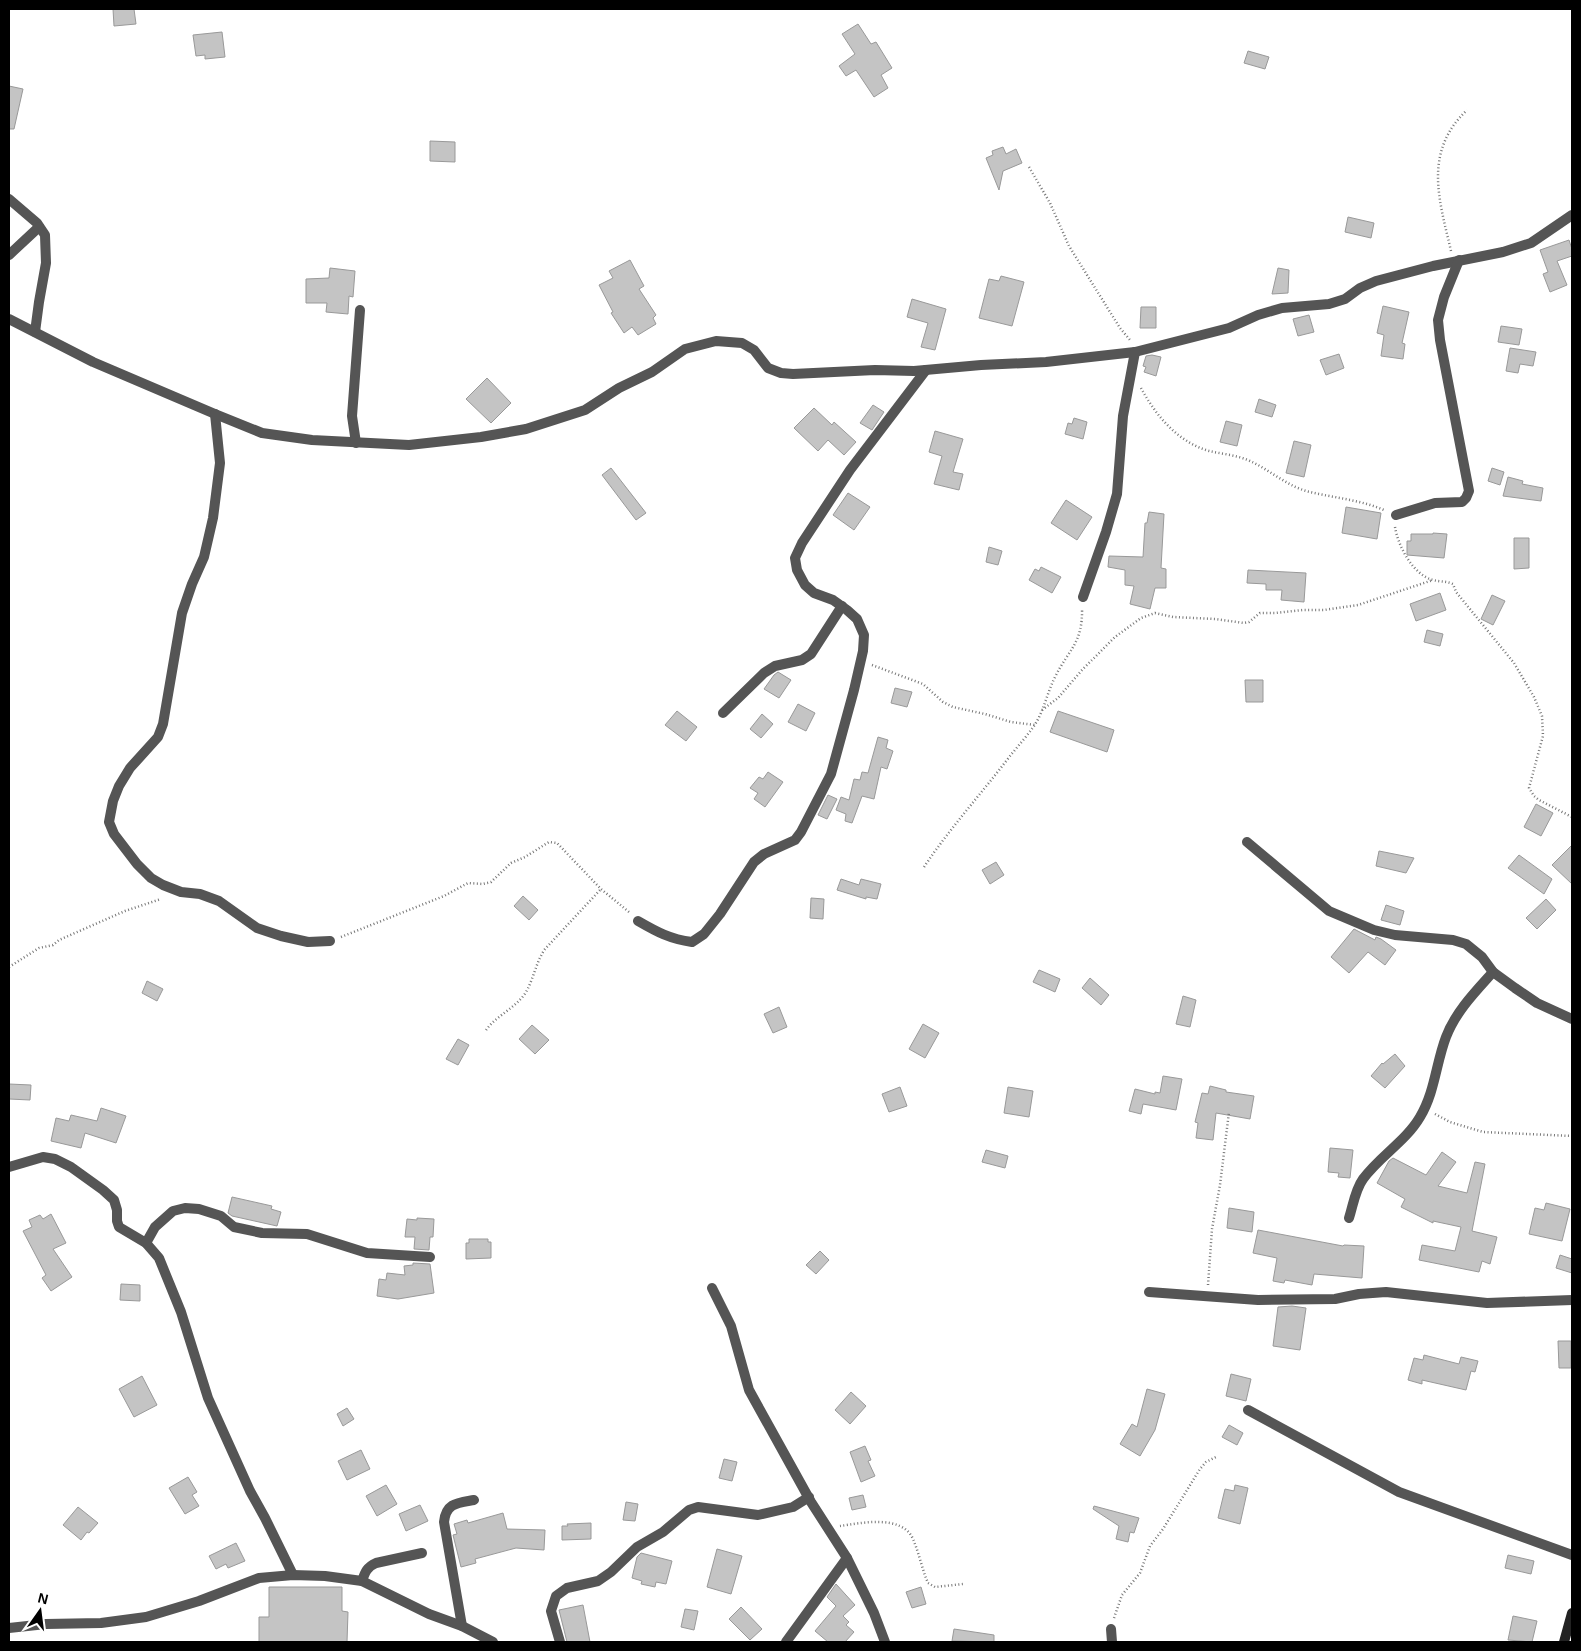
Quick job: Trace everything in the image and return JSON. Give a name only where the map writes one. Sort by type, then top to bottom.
[{"type":"main road","points":[[1564,1642],[1572,1613]]},
{"type":"street","points":[[9,199],[45,235],[46,263],[35,332]]},
{"type":"street","points":[[9,319],[93,362],[262,433],[312,440],[409,444],[481,437],[526,430],[585,410],[619,388],[652,372],[685,349],[716,341],[742,343],[754,350],[768,368],[782,373],[802,374],[875,370],[926,370],[1062,361],[1136,351],[1229,328],[1258,315],[1282,308],[1329,304],[1345,299],[1360,288],[1376,281],[1456,261],[1503,252],[1531,243],[1572,215]]},
{"type":"street","points":[[9,255],[39,227]]},
{"type":"street","points":[[1396,516],[1435,503],[1462,502],[1469,491],[1440,340],[1438,320],[1456,261]]},
{"type":"street","points":[[356,443],[352,416],[360,310]]},
{"type":"street","points":[[1083,597],[1117,494],[1123,416],[1131,368],[1136,351]]},
{"type":"street","points":[[638,920],[659,934],[692,942],[704,934],[720,914],[754,862],[764,854],[795,840],[801,832],[831,774],[854,690],[862,655],[864,635],[857,619],[842,606],[833,600],[814,593],[805,585],[797,570],[795,558],[802,543],[850,470],[926,370]]},
{"type":"street","points":[[215,414],[220,463],[212,518],[204,557],[182,612],[163,724],[158,737],[130,768],[119,786],[112,801],[109,822],[114,834],[144,871],[163,885],[182,892],[200,894],[219,900],[256,928],[308,942],[330,941]]},
{"type":"street","points":[[723,713],[764,673],[775,666],[802,660],[811,654],[842,606]]},
{"type":"street","points":[[1247,842],[1291,881],[1329,911],[1374,930],[1396,935],[1453,940],[1466,944],[1482,957],[1493,972],[1537,1003],[1572,1019]]},
{"type":"street","points":[[1349,1218],[1357,1190],[1363,1179],[1415,1126],[1432,1090],[1446,1036],[1457,1014],[1493,972]]},
{"type":"street","points":[[9,1167],[42,1157],[55,1159],[71,1167],[114,1200],[119,1227],[146,1243],[159,1258],[170,1284],[208,1398],[250,1491],[292,1575]]},
{"type":"street","points":[[146,1243],[156,1227],[173,1212],[185,1208],[199,1209],[221,1216],[234,1227],[262,1233],[307,1234],[367,1252],[430,1257]]},
{"type":"street","points":[[712,1288],[732,1326],[749,1390],[826,1527],[847,1558],[874,1613],[885,1642]]},
{"type":"street","points":[[1149,1292],[1258,1300],[1335,1299],[1359,1294],[1386,1292],[1487,1303],[1572,1300]]},
{"type":"street","points":[[1248,1410],[1400,1492],[1572,1555]]},
{"type":"street","points":[[560,1642],[551,1611],[556,1596],[567,1588],[598,1581],[612,1572],[637,1547],[663,1532],[689,1510],[698,1507],[758,1515],[793,1507],[809,1497]]},
{"type":"street","points":[[462,1626],[444,1522],[445,1514],[455,1504],[474,1500]]},
{"type":"street","points":[[362,1581],[365,1572],[376,1563],[422,1553]]},
{"type":"street","points":[[786,1642],[847,1558]]},
{"type":"street","points":[[9,1628],[46,1624],[101,1623],[146,1617],[198,1601],[259,1578],[292,1575],[325,1576],[362,1581],[429,1614],[462,1626],[493,1642]]},
{"type":"street","points":[[1111,1629],[1112,1642]]},
{"type":"path","points":[[1456,261],[1438,191],[1437,172],[1440,156],[1449,132],[1456,121],[1467,110]]},
{"type":"path","points":[[1029,167],[1050,203],[1069,246],[1136,351]]},
{"type":"path","points":[[1131,368],[1146,398],[1174,432],[1186,442],[1208,450],[1247,459],[1308,492],[1369,503],[1396,516],[1394,522],[1401,548],[1412,565],[1433,580]]},
{"type":"path","points":[[1042,710],[1058,698],[1082,670],[1115,638],[1140,618],[1155,613],[1173,617],[1215,619],[1244,623],[1249,622],[1260,613],[1324,610],[1358,605],[1433,580],[1445,580],[1453,584],[1456,592],[1514,663],[1534,697],[1542,716],[1543,736],[1530,788],[1534,796],[1572,817]]},
{"type":"path","points":[[924,867],[940,843],[1034,725],[1054,679],[1075,645],[1082,624],[1083,597]]},
{"type":"path","points":[[862,655],[872,664],[924,684],[943,702],[953,707],[1011,722],[1034,725]]},
{"type":"path","points":[[330,941],[444,896],[468,884],[491,882],[511,863],[525,858],[549,842],[557,843],[601,889],[638,920]]},
{"type":"path","points":[[486,1030],[492,1022],[517,1002],[526,992],[538,959],[545,949],[601,889]]},
{"type":"path","points":[[9,967],[39,948],[53,945],[74,933],[125,911],[182,892]]},
{"type":"path","points":[[1425,1108],[1450,1122],[1482,1132],[1572,1136]]},
{"type":"path","points":[[1208,1296],[1212,1230],[1220,1185],[1229,1112]]},
{"type":"path","points":[[1111,1629],[1122,1595],[1140,1573],[1150,1546],[1163,1529],[1200,1469],[1206,1462],[1216,1457]]},
{"type":"path","points":[[826,1527],[875,1521],[906,1529],[912,1537],[928,1583],[935,1587],[963,1584]]},
{"type":"building","points":[[113,9],[134,9],[136,24],[114,26]]},
{"type":"building","points":[[858,24],[871,44],[876,42],[892,68],[881,75],[888,88],[874,97],[856,70],[846,76],[839,66],[855,54],[842,34]]},
{"type":"building","points":[[222,32],[225,57],[205,59],[205,55],[196,56],[193,35]]},
{"type":"building","points":[[1248,51],[1269,57],[1265,69],[1244,63]]},
{"type":"building","points":[[9,86],[23,89],[14,129],[9,129]]},
{"type":"building","points":[[430,141],[455,142],[455,162],[430,161]]},
{"type":"building","points":[[1003,147],[1006,154],[1016,149],[1022,163],[1003,171],[999,190],[986,158],[993,155],[992,151]]},
{"type":"building","points":[[1348,217],[1374,223],[1371,238],[1345,232]]},
{"type":"building","points":[[1569,240],[1572,256],[1557,261],[1567,285],[1550,292],[1543,274],[1548,272],[1540,250]]},
{"type":"building","points":[[630,260],[644,286],[639,289],[656,315],[653,318],[656,324],[638,335],[632,327],[624,333],[611,313],[613,312],[599,285],[613,278],[609,271]]},
{"type":"building","points":[[330,268],[355,271],[353,297],[349,296],[348,314],[326,312],[327,303],[306,303],[306,279],[329,278]]},
{"type":"building","points":[[1278,268],[1289,270],[1288,293],[1272,294]]},
{"type":"building","points":[[1001,276],[1024,282],[1012,326],[979,318],[989,279],[999,281]]},
{"type":"building","points":[[912,299],[946,309],[935,350],[921,347],[928,323],[907,317]]},
{"type":"building","points":[[1383,306],[1409,312],[1402,343],[1405,344],[1403,359],[1381,356],[1384,335],[1377,333]]},
{"type":"building","points":[[1141,307],[1156,307],[1156,328],[1140,328]]},
{"type":"building","points":[[1309,315],[1314,332],[1298,336],[1293,319]]},
{"type":"building","points":[[1501,326],[1522,329],[1519,345],[1498,342]]},
{"type":"building","points":[[1510,348],[1536,352],[1533,366],[1520,364],[1518,373],[1506,371]]},
{"type":"building","points":[[1339,354],[1344,368],[1326,375],[1320,360]]},
{"type":"building","points":[[1146,356],[1161,357],[1156,376],[1144,372],[1146,367],[1143,366]]},
{"type":"building","points":[[487,378],[511,403],[491,423],[466,399]]},
{"type":"building","points":[[1259,399],[1276,405],[1272,417],[1255,412]]},
{"type":"building","points":[[873,405],[884,412],[872,430],[860,423]]},
{"type":"building","points":[[814,408],[832,425],[834,422],[856,442],[844,455],[828,440],[818,451],[794,428]]},
{"type":"building","points":[[1074,418],[1087,422],[1083,439],[1065,434],[1068,423],[1072,424]]},
{"type":"building","points":[[1226,421],[1242,425],[1237,446],[1220,442]]},
{"type":"building","points":[[935,431],[963,439],[953,472],[963,474],[959,490],[934,484],[942,456],[929,452]]},
{"type":"building","points":[[1294,441],[1311,445],[1304,477],[1286,473]]},
{"type":"building","points":[[611,468],[646,513],[636,520],[602,475]]},
{"type":"building","points":[[1492,468],[1504,472],[1500,485],[1488,481]]},
{"type":"building","points":[[1508,477],[1523,481],[1522,484],[1543,488],[1541,501],[1503,496]]},
{"type":"building","points":[[848,493],[870,507],[854,530],[833,515]]},
{"type":"building","points":[[1066,500],[1092,517],[1077,540],[1051,523]]},
{"type":"building","points":[[1346,507],[1381,513],[1377,539],[1342,533]]},
{"type":"building","points":[[1149,512],[1164,514],[1161,568],[1166,569],[1166,588],[1155,588],[1150,609],[1130,604],[1134,586],[1125,585],[1125,570],[1108,567],[1109,556],[1143,557],[1145,523],[1147,523]]},
{"type":"building","points":[[1411,534],[1447,534],[1444,558],[1407,555],[1407,541],[1411,541]]},
{"type":"building","points":[[1514,538],[1529,538],[1529,568],[1514,569]]},
{"type":"building","points":[[989,547],[1002,551],[998,565],[986,562]]},
{"type":"building","points":[[1041,567],[1061,577],[1052,593],[1029,580],[1035,569],[1039,571]]},
{"type":"building","points":[[1248,570],[1306,573],[1304,602],[1281,600],[1282,590],[1266,590],[1266,584],[1247,583]]},
{"type":"building","points":[[1440,593],[1446,610],[1416,621],[1410,604]]},
{"type":"building","points":[[1492,595],[1505,601],[1493,625],[1481,619]]},
{"type":"building","points":[[1427,630],[1443,634],[1440,646],[1424,642]]},
{"type":"building","points":[[778,672],[791,680],[779,698],[764,689]]},
{"type":"building","points":[[1245,680],[1263,680],[1263,702],[1246,702]]},
{"type":"building","points":[[895,688],[912,692],[907,707],[891,703]]},
{"type":"building","points":[[798,704],[815,713],[806,731],[788,722]]},
{"type":"building","points":[[677,711],[697,727],[686,741],[665,725]]},
{"type":"building","points":[[1058,711],[1114,730],[1107,752],[1050,732]]},
{"type":"building","points":[[762,714],[773,724],[761,738],[750,729]]},
{"type":"building","points":[[878,737],[888,740],[886,748],[893,751],[887,769],[881,767],[874,799],[862,796],[852,823],[845,821],[846,814],[836,810],[841,797],[849,800],[854,779],[860,780],[862,772],[868,773]]},
{"type":"building","points":[[768,772],[783,782],[765,807],[754,799],[758,793],[750,788],[759,777],[763,779]]},
{"type":"building","points":[[828,795],[837,799],[827,819],[818,815]]},
{"type":"building","points":[[1536,804],[1553,813],[1541,836],[1524,827]]},
{"type":"building","points":[[1572,845],[1572,884],[1552,865]]},
{"type":"building","points":[[1379,851],[1414,858],[1406,873],[1376,866]]},
{"type":"building","points":[[1519,855],[1552,879],[1544,894],[1508,868]]},
{"type":"building","points":[[996,862],[1004,875],[990,884],[982,870]]},
{"type":"building","points":[[841,879],[859,885],[861,879],[881,884],[877,899],[866,897],[866,899],[837,890]]},
{"type":"building","points":[[523,896],[538,910],[529,920],[514,906]]},
{"type":"building","points":[[811,898],[824,899],[823,919],[810,918]]},
{"type":"building","points":[[1546,899],[1556,910],[1537,929],[1526,918]]},
{"type":"building","points":[[1386,905],[1404,911],[1400,925],[1381,920]]},
{"type":"building","points":[[1354,929],[1375,940],[1376,937],[1381,939],[1396,950],[1385,965],[1368,952],[1349,973],[1331,957]]},
{"type":"building","points":[[1039,970],[1060,979],[1055,992],[1033,982]]},
{"type":"building","points":[[1090,978],[1109,995],[1101,1005],[1082,988]]},
{"type":"building","points":[[147,981],[163,989],[157,1001],[142,993]]},
{"type":"building","points":[[1183,996],[1196,1000],[1190,1027],[1176,1024]]},
{"type":"building","points":[[779,1007],[787,1027],[773,1033],[764,1014]]},
{"type":"building","points":[[923,1024],[939,1033],[925,1058],[909,1049]]},
{"type":"building","points":[[532,1025],[549,1040],[535,1054],[519,1039]]},
{"type":"building","points":[[458,1039],[469,1045],[458,1065],[446,1059]]},
{"type":"building","points":[[1395,1054],[1405,1066],[1385,1088],[1371,1076],[1382,1063]]},
{"type":"building","points":[[1163,1076],[1182,1079],[1176,1110],[1143,1104],[1141,1114],[1129,1111],[1135,1089],[1155,1094],[1155,1092],[1160,1093]]},
{"type":"building","points":[[9,1084],[31,1085],[30,1100],[9,1099]]},
{"type":"building","points":[[1210,1086],[1226,1090],[1226,1092],[1254,1096],[1250,1119],[1216,1113],[1213,1140],[1196,1138],[1198,1123],[1195,1122],[1202,1093],[1208,1094]]},
{"type":"building","points":[[900,1087],[907,1106],[889,1112],[882,1094]]},
{"type":"building","points":[[1008,1087],[1033,1091],[1029,1117],[1004,1113]]},
{"type":"building","points":[[101,1108],[126,1116],[116,1143],[85,1133],[81,1148],[51,1141],[56,1118],[69,1121],[71,1115],[97,1121]]},
{"type":"building","points":[[1330,1148],[1353,1150],[1350,1178],[1338,1177],[1339,1173],[1328,1172]]},
{"type":"building","points":[[986,1150],[1008,1156],[1005,1168],[982,1162]]},
{"type":"building","points":[[1442,1152],[1456,1162],[1438,1186],[1467,1193],[1475,1162],[1485,1164],[1472,1231],[1497,1237],[1490,1264],[1482,1261],[1479,1272],[1419,1260],[1422,1245],[1455,1251],[1461,1227],[1433,1221],[1433,1223],[1401,1207],[1405,1199],[1377,1183],[1389,1161],[1393,1158],[1426,1175]]},
{"type":"building","points":[[232,1197],[272,1206],[271,1209],[281,1212],[277,1226],[232,1216],[228,1213]]},
{"type":"building","points":[[1546,1203],[1570,1209],[1562,1241],[1529,1234],[1535,1208],[1544,1210]]},
{"type":"building","points":[[1229,1208],[1254,1212],[1252,1232],[1227,1228]]},
{"type":"building","points":[[51,1214],[66,1243],[53,1249],[72,1277],[51,1291],[42,1278],[46,1275],[23,1231],[32,1227],[29,1220],[40,1215],[43,1219]]},
{"type":"building","points":[[417,1218],[434,1219],[433,1237],[430,1237],[429,1250],[414,1249],[415,1237],[405,1237],[407,1219],[417,1220]]},
{"type":"building","points":[[1258,1230],[1343,1246],[1364,1246],[1362,1278],[1314,1274],[1312,1285],[1285,1280],[1284,1283],[1273,1281],[1277,1258],[1253,1253]]},
{"type":"building","points":[[469,1239],[488,1239],[488,1242],[491,1242],[491,1258],[466,1259],[466,1243],[469,1243]]},
{"type":"building","points":[[820,1251],[829,1260],[816,1274],[806,1265]]},
{"type":"building","points":[[1560,1255],[1572,1259],[1572,1273],[1556,1268]]},
{"type":"building","points":[[413,1263],[430,1264],[434,1293],[398,1299],[377,1296],[379,1279],[386,1280],[387,1273],[405,1275],[404,1266],[413,1265]]},
{"type":"building","points":[[121,1284],[140,1285],[140,1301],[120,1300]]},
{"type":"building","points":[[1278,1307],[1306,1308],[1300,1350],[1273,1346]]},
{"type":"building","points":[[1558,1341],[1571,1341],[1571,1368],[1559,1368]]},
{"type":"building","points":[[1424,1355],[1459,1364],[1461,1357],[1478,1361],[1475,1372],[1471,1371],[1466,1390],[1422,1380],[1422,1384],[1408,1380],[1414,1358],[1423,1360]]},
{"type":"building","points":[[1231,1374],[1251,1379],[1246,1401],[1226,1396]]},
{"type":"building","points":[[142,1376],[157,1405],[134,1417],[119,1389]]},
{"type":"building","points":[[1147,1389],[1165,1394],[1155,1430],[1140,1456],[1120,1444],[1132,1424],[1137,1427]]},
{"type":"building","points":[[851,1392],[866,1406],[850,1424],[835,1410]]},
{"type":"building","points":[[347,1408],[354,1419],[343,1426],[337,1414]]},
{"type":"building","points":[[1229,1425],[1243,1433],[1237,1445],[1222,1437]]},
{"type":"building","points":[[865,1446],[871,1460],[868,1461],[875,1476],[861,1482],[850,1452]]},
{"type":"building","points":[[361,1450],[370,1469],[347,1480],[338,1461]]},
{"type":"building","points":[[724,1459],[737,1462],[732,1481],[719,1478]]},
{"type":"building","points":[[188,1477],[197,1492],[192,1495],[199,1506],[185,1514],[169,1488]]},
{"type":"building","points":[[386,1485],[397,1504],[377,1516],[366,1496]]},
{"type":"building","points":[[1235,1485],[1248,1488],[1240,1524],[1218,1518],[1225,1489],[1234,1491]]},
{"type":"building","points":[[863,1495],[866,1507],[852,1510],[849,1498]]},
{"type":"building","points":[[626,1502],[638,1504],[635,1521],[623,1520]]},
{"type":"building","points":[[420,1505],[428,1521],[406,1531],[399,1514]]},
{"type":"building","points":[[1094,1506],[1139,1518],[1134,1533],[1130,1532],[1128,1542],[1116,1539],[1119,1526],[1093,1509]]},
{"type":"building","points":[[78,1507],[98,1523],[81,1540],[63,1525]]},
{"type":"building","points":[[503,1513],[507,1529],[545,1530],[544,1550],[516,1548],[475,1559],[476,1563],[461,1567],[453,1535],[457,1534],[454,1524],[467,1520],[468,1523]]},
{"type":"building","points":[[591,1523],[591,1539],[562,1540],[562,1526]]},
{"type":"building","points":[[236,1543],[245,1561],[228,1568],[226,1564],[216,1569],[209,1556]]},
{"type":"building","points":[[717,1549],[742,1556],[731,1594],[707,1587]]},
{"type":"building","points":[[641,1553],[672,1561],[666,1584],[656,1582],[655,1587],[641,1584],[642,1581],[632,1578],[637,1557]]},
{"type":"building","points":[[1508,1555],[1534,1561],[1531,1574],[1505,1568]]},
{"type":"building","points":[[836,1584],[855,1605],[843,1616],[849,1622],[846,1625],[854,1632],[845,1642],[828,1642],[815,1631],[836,1606],[827,1597]]},
{"type":"building","points":[[269,1587],[342,1587],[342,1611],[348,1612],[347,1642],[259,1642],[259,1617],[269,1617]]},
{"type":"building","points":[[921,1587],[926,1604],[912,1608],[906,1592]]},
{"type":"building","points":[[583,1605],[590,1642],[567,1642],[559,1610]]},
{"type":"building","points":[[741,1607],[762,1629],[750,1640],[729,1619]]},
{"type":"building","points":[[685,1609],[698,1611],[694,1630],[681,1627]]},
{"type":"building","points":[[1513,1616],[1537,1621],[1532,1642],[1508,1640]]},
{"type":"building","points":[[954,1629],[994,1635],[994,1642],[952,1641]]}]
